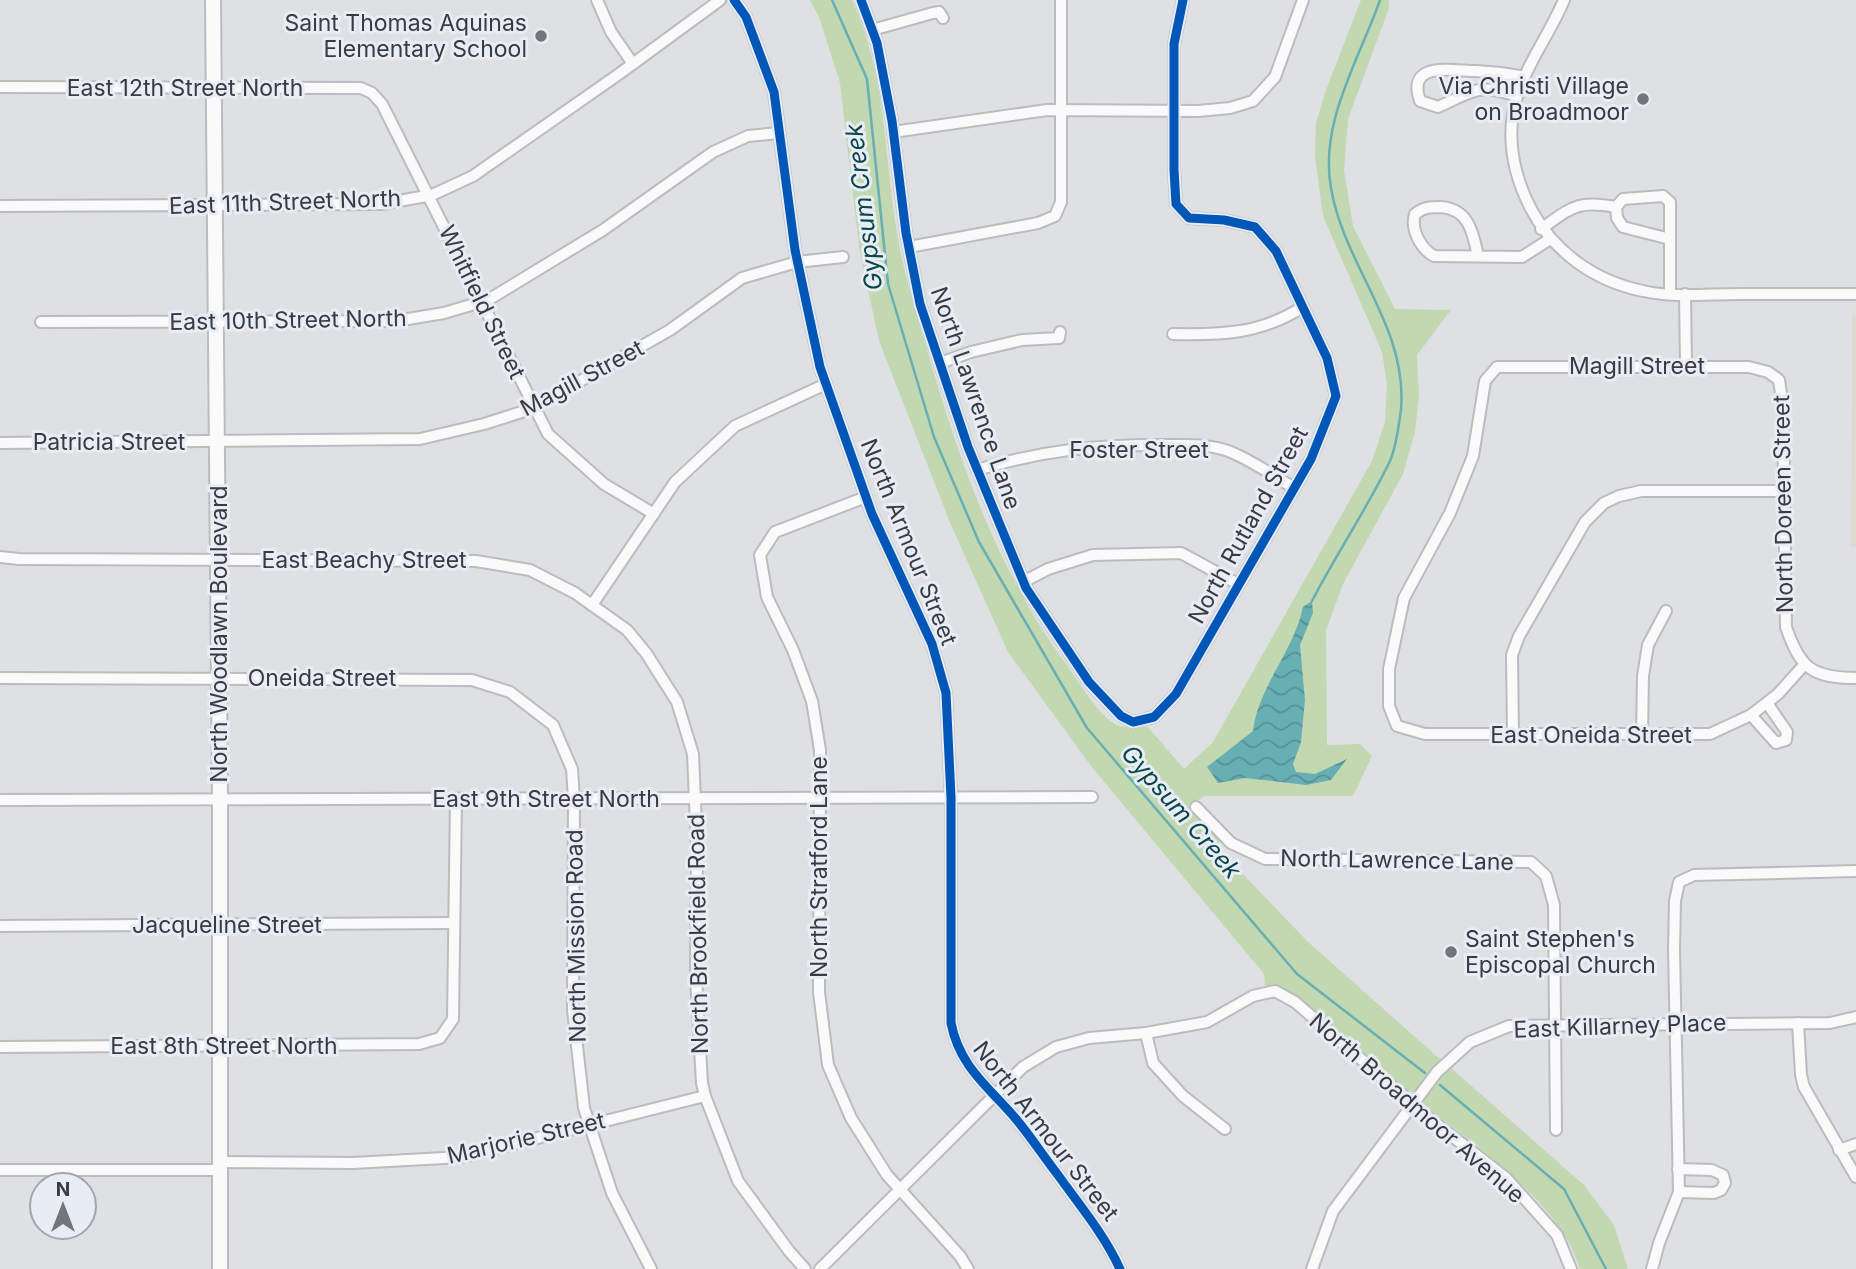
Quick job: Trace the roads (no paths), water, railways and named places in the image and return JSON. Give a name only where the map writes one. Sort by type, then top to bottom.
[{"type":"main road","name":"North Woodlawn Boulevard","points":[[213,0],[220,800],[220,1269]]},
{"type":"street","points":[[597,0],[611,32],[633,64]]},
{"type":"street","name":"East 11th Street North","points":[[0,206],[382,204],[429,196],[473,176],[720,0]]},
{"type":"street","name":"North Armour Street","points":[[734,0],[746,16],[774,92],[797,262],[820,367],[866,497],[932,644],[946,693],[951,798],[951,1023],[955,1044],[964,1060],[1016,1119],[1107,1241],[1119,1269]]},
{"type":"street","name":"North Lawrence Lane","points":[[861,0],[872,30],[893,132],[920,304],[977,470],[1023,582],[1089,682],[1121,716],[1133,722],[1139,721]]},
{"type":"street","points":[[909,247],[1038,223],[1055,216],[1061,202],[1061,0]]},
{"type":"street","name":"North Rutland Street","points":[[1139,721],[1154,718],[1176,694],[1311,459],[1336,396],[1327,358],[1276,251],[1255,227],[1224,220],[1189,218],[1176,204],[1174,44],[1183,0]]},
{"type":"street","points":[[893,132],[1047,110],[1230,108],[1253,101],[1275,77],[1303,0]]},
{"type":"street","points":[[1564,0],[1524,77],[1512,122],[1513,163],[1523,194],[1541,229],[1550,239],[1569,258],[1613,283],[1644,291],[1670,294],[1856,294]]},
{"type":"street","points":[[872,30],[933,13],[939,12],[943,18]]},
{"type":"street","points":[[1517,96],[1492,89],[1474,89],[1438,107],[1420,101],[1417,86],[1422,76],[1444,68],[1496,70],[1524,77]]},
{"type":"street","name":"East 12th Street North","points":[[0,87],[360,88],[370,92]]},
{"type":"street","name":"Whitfield Street","points":[[370,92],[383,104],[548,434],[604,484],[654,513]]},
{"type":"street","name":"East 10th Street North","points":[[41,323],[396,321],[444,313],[482,302],[603,230],[713,152],[748,136],[779,133]]},
{"type":"street","points":[[1670,239],[1623,227],[1617,218],[1616,207],[1623,198],[1663,196],[1670,202],[1670,239],[1670,294]]},
{"type":"street","points":[[1541,229],[1581,205],[1616,207]]},
{"type":"street","points":[[1478,256],[1474,238],[1459,211],[1453,208],[1429,207],[1415,214],[1414,228],[1426,251],[1434,256],[1522,257],[1550,239]]},
{"type":"street","name":"Magill Street","points":[[218,442],[420,439],[484,424],[534,407],[670,330],[742,278],[797,262],[843,257]]},
{"type":"street","points":[[1685,294],[1686,365]]},
{"type":"street","points":[[1173,334],[1247,331],[1284,319],[1303,307]]},
{"type":"street","points":[[940,363],[971,352],[1023,340],[1059,338],[1059,332]]},
{"type":"street","name":"Magill Street","points":[[1397,726],[1389,706],[1389,668],[1404,597],[1450,513],[1473,456],[1485,382],[1497,367],[1749,367],[1768,372],[1779,380]]},
{"type":"street","name":"North Doreen Street","points":[[1779,380],[1783,408],[1786,627],[1794,652],[1804,665]]},
{"type":"street","points":[[592,605],[675,482],[735,426],[825,383]]},
{"type":"street","name":"Patricia Street","points":[[0,443],[218,442]]},
{"type":"street","name":"Foster Street","points":[[977,470],[1016,458],[1072,448],[1119,445],[1198,446],[1231,452],[1294,488]]},
{"type":"street","points":[[1513,735],[1512,654],[1519,636],[1585,522],[1604,503],[1641,491],[1785,491]]},
{"type":"street","name":"North Stratford Lane","points":[[866,497],[775,532],[760,555],[767,597],[793,650],[812,701],[820,750],[819,992],[828,1065],[851,1118],[887,1175],[960,1256],[968,1269]]},
{"type":"street","points":[[1023,582],[1048,569],[1093,555],[1167,552],[1181,553],[1238,584]]},
{"type":"street","name":"East Beachy Street","points":[[0,557],[476,561],[530,570],[592,605]]},
{"type":"street","name":"North Brookfield Road","points":[[592,605],[627,630],[646,653],[677,702],[693,754],[696,977],[702,1083],[738,1181],[805,1269]]},
{"type":"street","points":[[1642,735],[1643,676],[1648,645],[1666,611]]},
{"type":"street","points":[[1804,665],[1835,678],[1856,678]]},
{"type":"street","name":"East Oneida Street","points":[[1397,726],[1426,734],[1710,734],[1751,715],[1778,694],[1804,665]]},
{"type":"street","name":"Oneida Street","points":[[0,678],[472,680],[510,692],[553,724],[572,769],[574,799]]},
{"type":"street","points":[[1751,715],[1776,743],[1786,740],[1787,732],[1767,703]]},
{"type":"street","name":"East 9th Street North","points":[[0,800],[1092,797]]},
{"type":"street","points":[[454,923],[456,799]]},
{"type":"street","name":"North Mission Road","points":[[574,799],[573,1010],[584,1108],[612,1193],[651,1269]]},
{"type":"street","name":"North Lawrence Lane","points":[[1196,807],[1231,843],[1265,859],[1531,862],[1546,876],[1554,905],[1556,1130]]},
{"type":"street","points":[[1652,1269],[1659,1242],[1679,1192],[1675,901],[1679,882],[1694,875],[1856,871]]},
{"type":"street","name":"Jacqueline Street","points":[[0,926],[454,923]]},
{"type":"street","name":"East 8th Street North","points":[[0,1047],[419,1044],[440,1038],[453,1019],[454,923]]},
{"type":"street","name":"North Broadmoor Avenue","points":[[1146,1033],[1207,1021],[1253,996],[1275,991],[1296,1002],[1413,1104],[1506,1178],[1556,1235],[1572,1269]]},
{"type":"street","name":"East Killarney Place","points":[[1413,1104],[1437,1072],[1470,1042],[1509,1026],[1830,1023],[1856,1017]]},
{"type":"street","points":[[1798,1023],[1804,1087],[1856,1177]]},
{"type":"street","points":[[820,1269],[1023,1067],[1056,1047],[1089,1038],[1146,1033],[1153,1063],[1183,1096],[1225,1129]]},
{"type":"street","name":"Marjorie Street","points":[[0,1170],[353,1163],[462,1157],[705,1096]]},
{"type":"street","points":[[1312,1269],[1333,1211],[1413,1104]]},
{"type":"street","points":[[1839,1150],[1856,1144]]},
{"type":"street","points":[[1678,1169],[1712,1170],[1723,1175],[1725,1183],[1721,1190],[1714,1193],[1679,1192]]},
{"type":"water","points":[[1312,601],[1313,613],[1300,645],[1305,700],[1301,742],[1293,764],[1296,772],[1315,774],[1347,759],[1331,780],[1306,785],[1245,778],[1218,783],[1207,767],[1253,731],[1262,699],[1292,639],[1303,607]]},
{"type":"waterway","name":"Gypsum Creek","points":[[832,0],[867,79],[888,284],[934,437],[979,542],[1087,728],[1297,974],[1425,1073]]},
{"type":"waterway","points":[[1312,601],[1390,461],[1396,443],[1401,409],[1401,379],[1395,351],[1338,217],[1329,164],[1331,140],[1343,92],[1380,0]]},
{"type":"waterway","name":"Gypsum Creek","points":[[1440,1085],[1564,1189],[1606,1269]]},
{"type":"place","name":"Saint Thomas Aquinas Elementary School","points":[[541,36]]},
{"type":"place","name":"Via Christi Village on Broadmoor","points":[[1643,99]]},
{"type":"place","name":"Saint Stephen's Episcopal Church","points":[[1451,952]]}]
